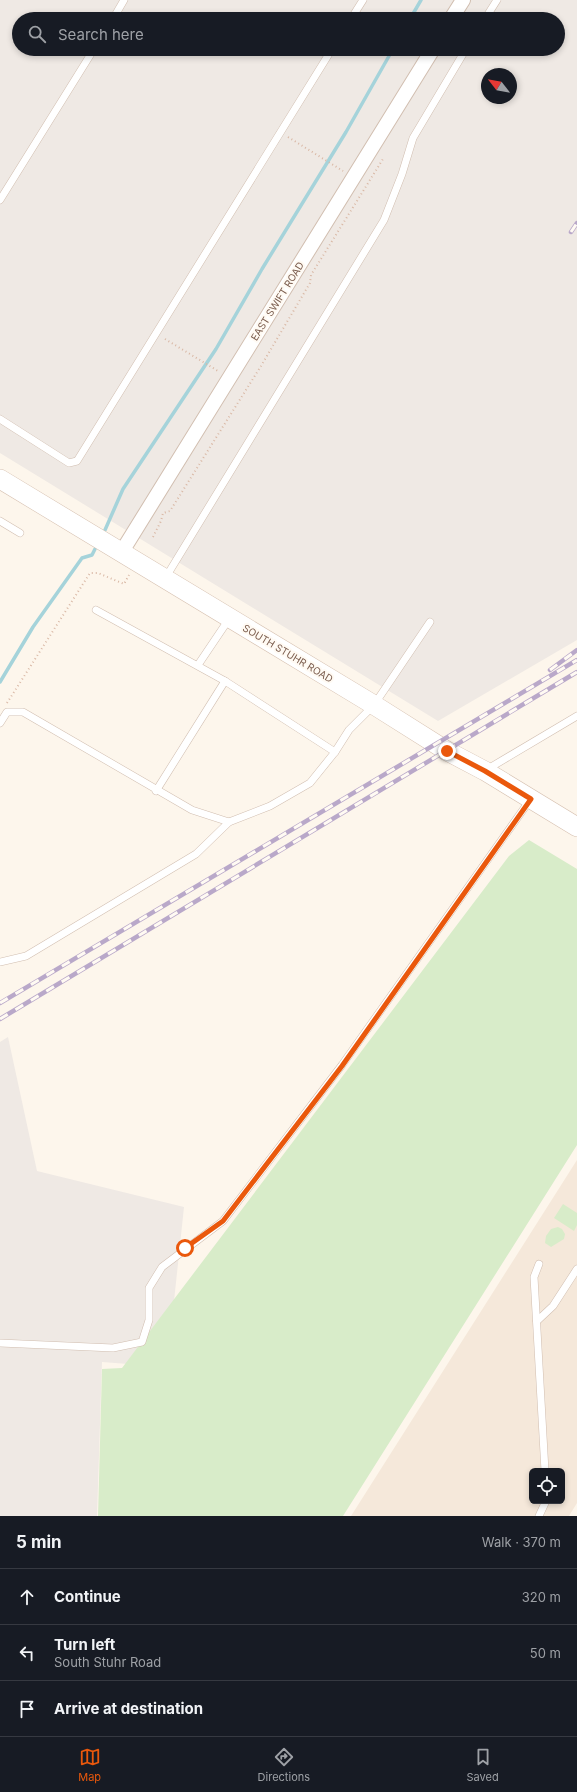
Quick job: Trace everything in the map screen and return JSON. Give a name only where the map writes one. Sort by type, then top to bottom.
[{"type":"main road","name":"SOUTH STUHR ROAD","points":[[0,479],[374,705],[447,751],[485,771],[577,827]]},
{"type":"street","points":[[455,12],[463,0]]},
{"type":"street","name":"EAST SWIFT ROAD","points":[[121,553],[429,56]]},
{"type":"lane","points":[[116,12],[124,0]]},
{"type":"lane","points":[[355,12],[363,0]]},
{"type":"lane","points":[[489,12],[497,0]]},
{"type":"lane","points":[[0,200],[90,56]]},
{"type":"lane","points":[[0,419],[69,462],[77,461],[328,56]]},
{"type":"lane","points":[[164,579],[384,220],[402,174],[413,138],[462,56]]},
{"type":"lane","points":[[0,521],[20,533]]},
{"type":"lane","points":[[96,610],[225,681],[335,752]]},
{"type":"lane","points":[[198,665],[230,618]]},
{"type":"lane","points":[[0,962],[26,956],[196,854],[229,822],[270,806],[310,783],[335,752],[349,730],[374,705],[430,622]]},
{"type":"lane","points":[[156,791],[225,681]]},
{"type":"lane","points":[[0,723],[7,712],[23,712],[156,791],[192,810],[229,822]]},
{"type":"lane","points":[[485,771],[577,716]]},
{"type":"lane","points":[[0,1343],[113,1348],[142,1342],[149,1320],[149,1288],[162,1267],[223,1221],[342,1066],[531,799]]},
{"type":"lane","points":[[539,1264],[534,1277],[545,1468]]},
{"type":"lane","points":[[537,1321],[553,1306],[577,1269]]},
{"type":"lane","points":[[539,1516],[545,1504]]},
{"type":"path","points":[[288,137],[343,171]]},
{"type":"path","points":[[153,538],[162,521],[162,513],[170,510],[261,366],[310,283],[311,275],[383,159]]},
{"type":"path","points":[[165,339],[218,371]]},
{"type":"path","points":[[4,707],[90,573],[98,573],[124,584],[131,571]]},
{"type":"shaded area","points":[[0,0],[577,0],[577,640],[438,721],[0,453]]},
{"type":"shaded area","points":[[8,1037],[37,1171],[184,1207],[167,1367],[102,1362],[97,1516],[0,1516],[0,1042]]},
{"type":"shaded area","points":[[577,1160],[577,1503],[569,1516],[351,1516]]},
{"type":"green space","points":[[529,840],[577,869],[577,1145],[343,1516],[98,1516],[102,1369],[122,1368],[509,856]]},
{"type":"green space","points":[[563,1204],[577,1213],[577,1225],[574,1231],[554,1218]]},
{"type":"green space","points":[[558,1227],[562,1229],[565,1234],[564,1239],[551,1247],[545,1243],[546,1236],[551,1229]]},
{"type":"waterway","points":[[414,12],[421,0]]},
{"type":"waterway","points":[[105,530],[123,489],[216,349],[262,269],[346,132],[389,56]]},
{"type":"waterway","points":[[0,682],[33,627],[82,558],[92,555],[95,549]]},
{"type":"railway","points":[[571,232],[577,223]]},
{"type":"railway","points":[[550,670],[577,650]]},
{"type":"railway","points":[[0,1003],[577,660]]},
{"type":"railway","points":[[0,1019],[577,672]]},
{"type":"route","points":[[185,1248],[223,1221],[342,1066],[531,799],[485,771],[447,751]]}]
